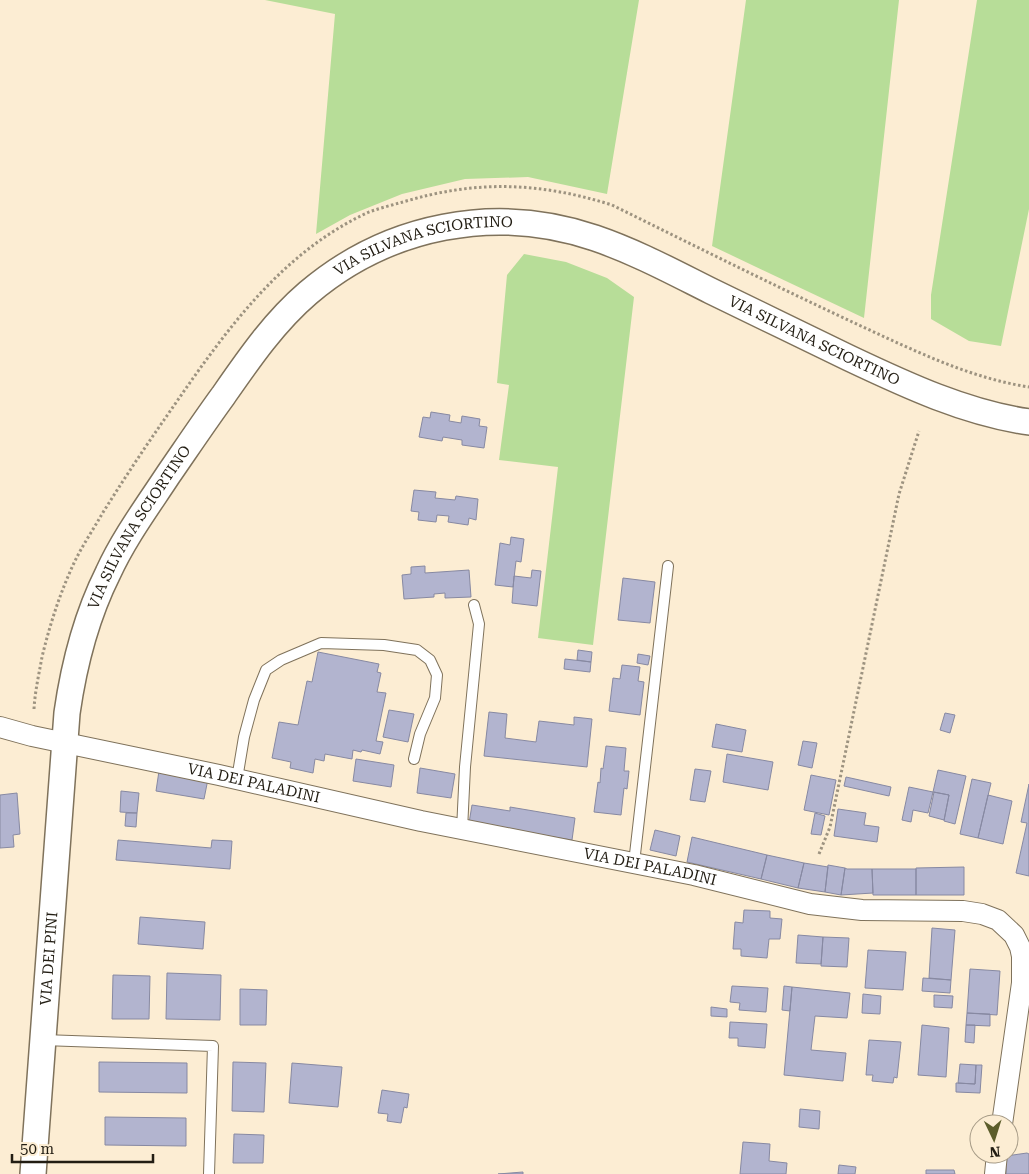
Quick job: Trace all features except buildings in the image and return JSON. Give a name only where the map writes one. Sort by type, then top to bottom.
[{"type":"street","name":"VIA SILVANA SCIORTINO","points":[[64,741],[75,663],[90,614],[108,572],[144,510],[250,357],[284,317],[306,295],[345,265],[377,248],[404,237],[430,229],[459,224],[511,222],[550,227],[592,237],[646,258],[807,338],[925,393],[993,415],[1029,422]]},
{"type":"street","points":[[0,727],[32,736],[64,741]]},
{"type":"street","name":"VIA DEI PALADINI","points":[[64,741],[462,830],[694,875],[765,894],[818,905],[862,910],[972,912],[990,916],[1004,924],[1018,941],[1023,966],[1003,1114]]},
{"type":"street","name":"VIA DEI PINI","points":[[33,1174],[64,741]]},
{"type":"lane","points":[[634,864],[668,566]]},
{"type":"lane","points":[[462,830],[465,767],[479,624],[474,606]]},
{"type":"lane","points":[[237,779],[246,728],[254,700],[266,670],[281,660],[321,643],[384,645],[417,650],[430,660],[437,675],[435,698],[420,734],[414,759]]},
{"type":"lane","points":[[42,1040],[213,1046],[210,1174]]},
{"type":"path","points":[[34,709],[40,666],[49,626],[75,561],[118,489],[156,432],[210,353],[253,300],[296,260],[335,231],[371,212],[434,193],[471,188],[514,186],[582,196],[612,205],[814,304],[897,342],[963,370],[1008,384],[1029,386]]},
{"type":"path","points":[[819,854],[830,828],[899,494],[919,431]]},
{"type":"green space","points":[[265,0],[639,0],[607,194],[528,177],[465,179],[402,194],[350,215],[316,234],[335,14]]},
{"type":"green space","points":[[746,0],[899,0],[864,318],[712,246]]},
{"type":"green space","points":[[977,0],[1029,0],[1029,209],[1001,346],[969,341],[931,319],[931,295]]},
{"type":"green space","points":[[524,254],[566,262],[607,278],[634,297],[593,645],[538,638],[558,467],[499,460],[509,385],[497,383],[507,275]]}]
